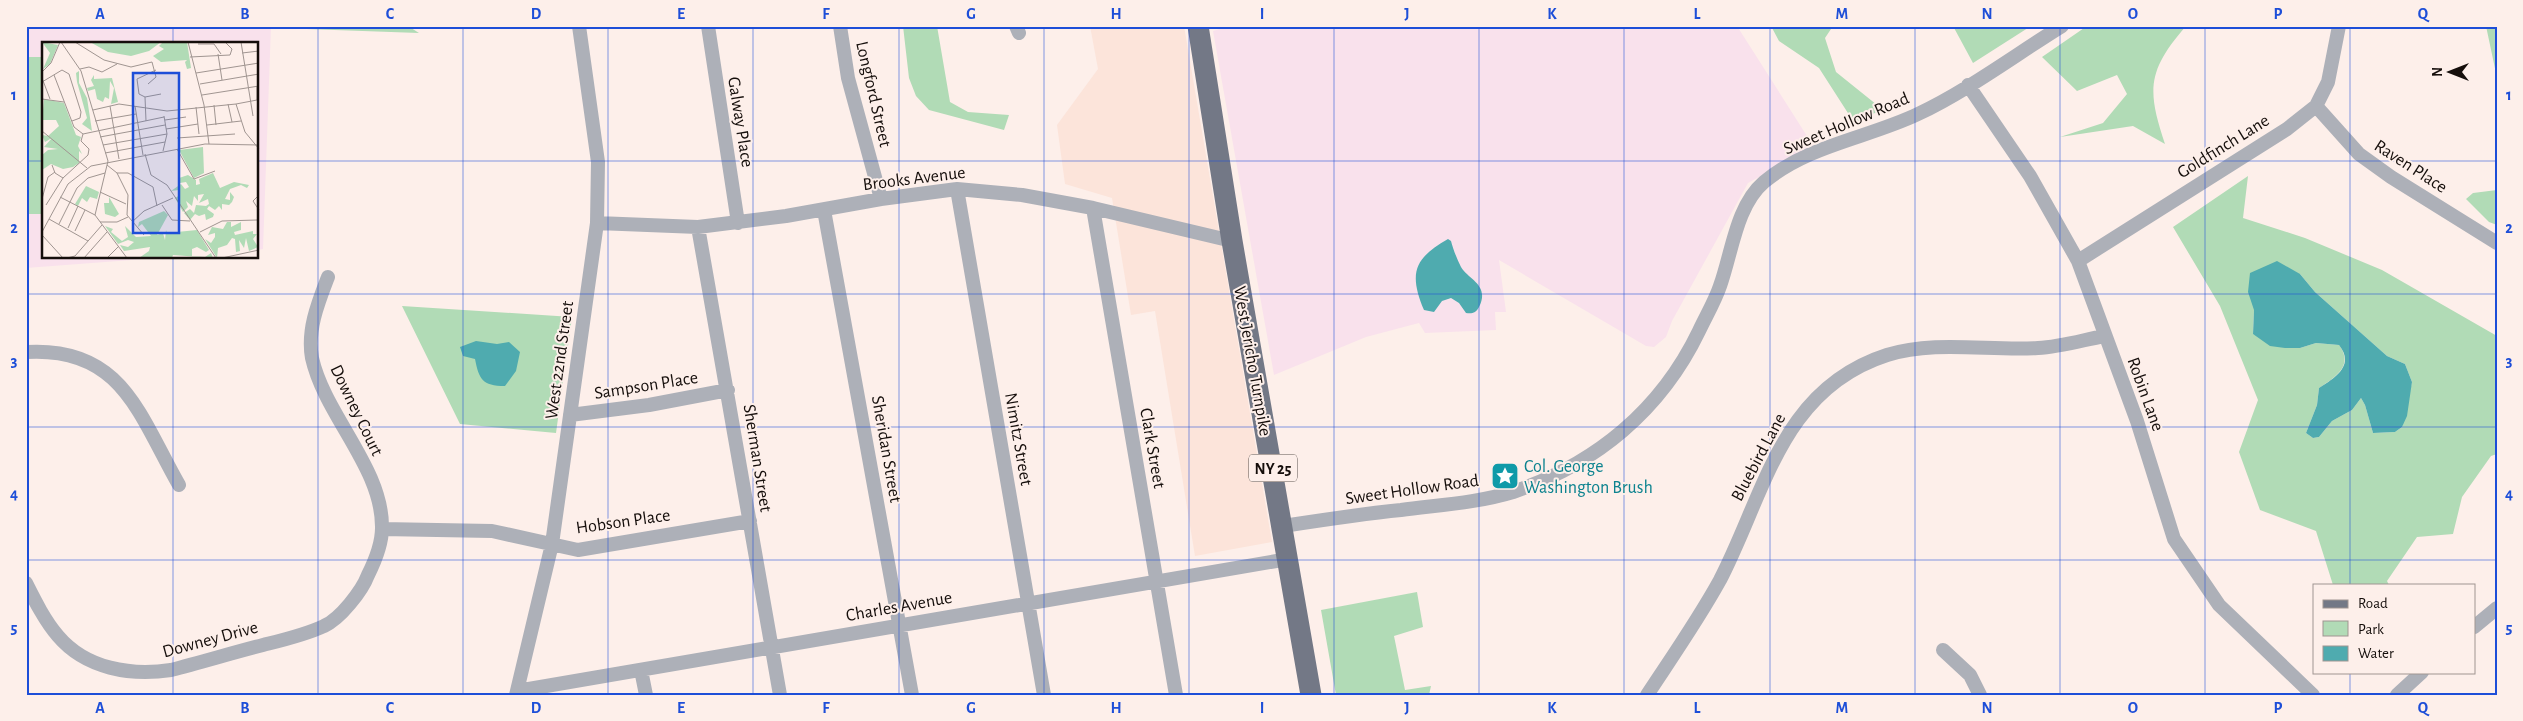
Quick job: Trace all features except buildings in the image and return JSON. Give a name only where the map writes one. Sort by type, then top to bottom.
[{"type":"main road","name":"West Jericho Turnpike","points":[[1201,27],[1232,241],[1311,695]]},
{"type":"street","name":"West 22nd Street","points":[[517,693],[552,544],[597,223],[598,162],[580,26]]},
{"type":"street","name":"Galway Place","points":[[708,26],[738,223]]},
{"type":"street","name":"Longford Street","points":[[840,26],[850,86],[881,199]]},
{"type":"street","name":"Sweet Hollow Road","points":[[1283,526],[1481,500],[1514,492],[1570,466],[1612,442],[1648,409],[1674,375],[1693,342],[1720,287],[1742,218],[1752,197],[1762,183],[1777,173],[1817,153],[1918,114],[2062,26]]},
{"type":"street","name":"Goldfinch Lane","points":[[2078,261],[2287,129],[2316,106],[2328,82],[2339,26]]},
{"type":"street","name":"Robin Lane","points":[[1968,85],[2030,176],[2078,261],[2104,336],[2137,420],[2174,540],[2219,605],[2313,695]]},
{"type":"street","name":"Raven Place","points":[[2316,106],[2359,154],[2391,177],[2497,243]]},
{"type":"street","name":"Brooks Avenue","points":[[597,223],[698,227],[738,223],[881,199],[957,189],[1022,194],[1093,208],[1232,241]]},
{"type":"street","name":"Nimitz Street","points":[[957,189],[1044,695]]},
{"type":"street","name":"Clark Street","points":[[1093,208],[1176,695]]},
{"type":"street","name":"Sheridan Street","points":[[824,210],[912,695]]},
{"type":"street","name":"Sherman Street","points":[[698,227],[780,695]]},
{"type":"street","name":"Downey Court","points":[[328,277],[311,331],[312,356],[320,384],[370,478],[378,500],[382,528]]},
{"type":"street","name":"Bluebird Lane","points":[[1647,695],[1720,580],[1767,472],[1787,433],[1804,410],[1830,386],[1864,365],[1888,355],[1913,349],[1945,347],[2039,348],[2104,336]]},
{"type":"street","points":[[26,352],[56,352],[81,358],[104,369],[121,384],[136,405],[179,485]]},
{"type":"street","name":"Sampson Place","points":[[570,415],[649,405],[728,390]]},
{"type":"street","name":"Hobson Place","points":[[382,528],[492,531],[578,550],[750,521]]},
{"type":"street","name":"Downey Drive","points":[[26,583],[58,637],[74,650],[94,662],[122,672],[151,673],[171,670],[295,636],[326,625],[349,604],[365,584],[377,555],[382,528]]},
{"type":"street","name":"Charles Avenue","points":[[517,693],[900,624],[1288,559]]},
{"type":"street","points":[[2476,625],[2497,608]]},
{"type":"street","points":[[1943,650],[1970,675],[1980,695]]},
{"type":"street","points":[[641,670],[646,695]]},
{"type":"street","points":[[2396,695],[2420,674]]},
{"type":"shaded area","points":[[26,26],[271,26],[263,249],[259,250],[259,42],[42,42],[42,259],[145,259],[26,268]]},
{"type":"shaded area","points":[[1090,26],[1184,26],[1272,542],[1195,556],[1155,311],[1131,315],[1112,198],[1065,184],[1057,125],[1098,69]]},
{"type":"shaded area","points":[[1230,26],[1737,26],[1814,147],[1748,183],[1672,321],[1666,337],[1654,347],[1646,346],[1499,260],[1506,312],[1495,312],[1496,330],[1425,333],[1419,323],[1366,337],[1274,375],[1213,31]]},
{"type":"green space","points":[[278,26],[408,26],[419,33],[278,28]]},
{"type":"green space","points":[[903,26],[937,26],[950,102],[968,112],[1009,115],[1004,130],[929,110],[916,96],[909,78]]},
{"type":"green space","points":[[1771,26],[1833,26],[1825,38],[1836,72],[1882,109],[1855,124],[1819,68],[1779,41]]},
{"type":"green space","points":[[1953,26],[2031,26],[1973,63]]},
{"type":"green space","points":[[2087,26],[2186,26],[2164,56],[2157,69],[2154,82],[2155,109],[2165,144],[2133,126],[2060,137],[2103,123],[2127,94],[2117,75],[2077,91],[2042,57]]},
{"type":"green space","points":[[2486,26],[2497,26],[2497,78]]},
{"type":"green space","points":[[26,57],[42,57],[42,214],[26,214]]},
{"type":"green space","points":[[2248,176],[2243,218],[2305,238],[2382,270],[2497,336],[2497,454],[2491,456],[2462,497],[2453,534],[2417,537],[2387,581],[2388,584],[2333,584],[2316,531],[2260,510],[2239,452],[2258,400],[2220,306],[2173,227]],"holes":[[[2300,274],[2315,292],[2387,356],[2405,364],[2412,382],[2402,427],[2395,432],[2373,433],[2365,405],[2361,398],[2352,410],[2332,421],[2319,437],[2313,438],[2306,433],[2317,405],[2319,388],[2341,370],[2345,359],[2343,352],[2339,345],[2316,343],[2300,348],[2253,334],[2254,310]]]},
{"type":"green space","points":[[2497,190],[2497,225],[2489,222],[2466,199],[2473,193]]},
{"type":"green space","points":[[402,306],[572,317],[556,433],[460,424]]},
{"type":"green space","points":[[1417,592],[1423,627],[1394,636],[1405,690],[1431,686],[1429,695],[1336,695],[1321,610]]},
{"type":"water","points":[[1448,239],[1451,241],[1461,267],[1477,284],[1482,293],[1478,309],[1474,313],[1466,313],[1459,303],[1451,298],[1442,301],[1434,312],[1424,310],[1419,297],[1416,286],[1418,267],[1428,253]]},
{"type":"water","points":[[2277,261],[2300,274],[2315,292],[2387,356],[2405,364],[2412,382],[2407,416],[2402,427],[2395,432],[2373,433],[2365,405],[2361,398],[2352,410],[2332,421],[2319,437],[2313,438],[2306,433],[2317,405],[2319,388],[2337,375],[2345,359],[2339,345],[2316,343],[2300,348],[2285,348],[2270,346],[2253,334],[2254,310],[2248,292],[2250,273]]},
{"type":"water","points":[[476,341],[497,344],[509,342],[520,352],[516,371],[505,386],[486,383],[478,372],[475,359],[463,356],[460,347]]},
{"type":"place","name":"Col. George Washington Brush","points":[[1505,476]]}]
